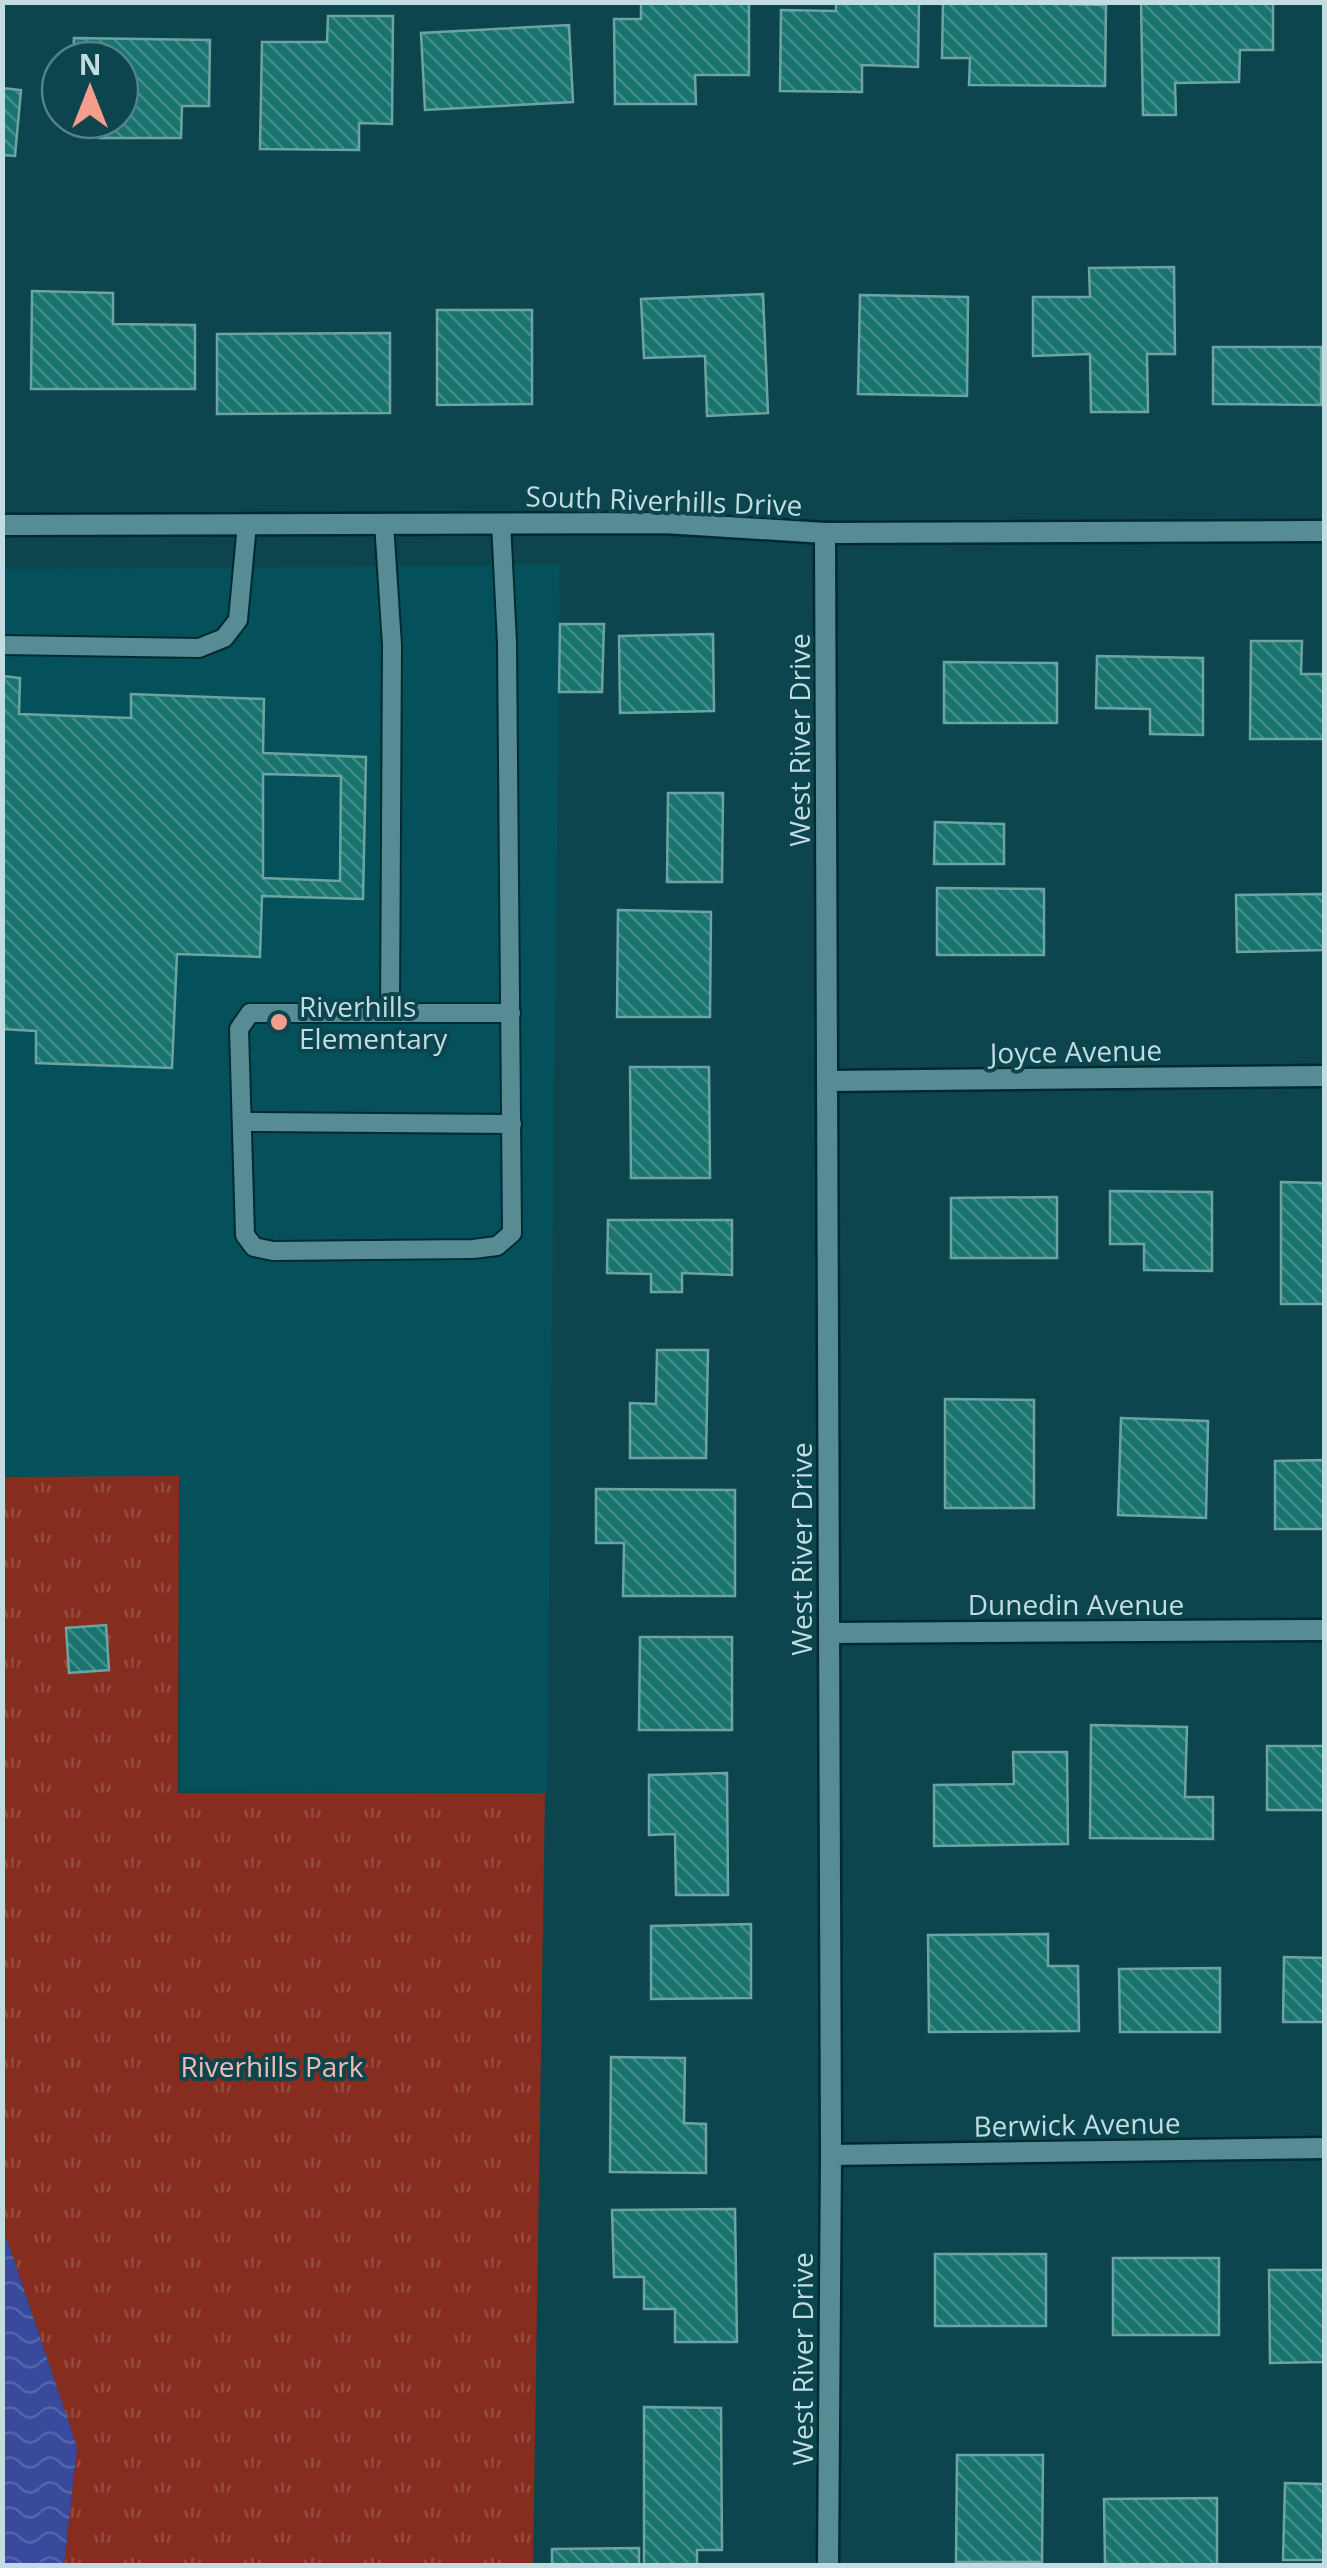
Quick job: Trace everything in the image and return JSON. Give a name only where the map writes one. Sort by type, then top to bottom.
[{"type":"street","name":"South Riverhills Drive","points":[[2,525],[664,523],[825,533],[1324,531]]},
{"type":"street","name":"West River Drive","points":[[825,533],[831,2155],[828,2566]]},
{"type":"street","name":"Joyce Avenue","points":[[829,1081],[1324,1076]]},
{"type":"street","name":"Dunedin Avenue","points":[[829,1634],[1324,1630]]},
{"type":"street","name":"Berwick Avenue","points":[[831,2155],[1324,2148]]},
{"type":"lane","points":[[384,523],[392,645],[390,1013]]},
{"type":"lane","points":[[501,523],[507,643],[511,1013],[512,1124],[512,1233],[497,1246],[473,1249],[254,1247],[245,1236],[239,1029],[250,1013],[511,1013]]},
{"type":"lane","points":[[2,645],[198,648],[224,638],[238,620],[248,524]]},
{"type":"lane","points":[[244,1122],[512,1124]]},
{"type":"shaded area","name":"Riverhills Elementary","points":[[560,565],[547,1793],[180,1791],[180,1479],[3,1476],[3,569]]},
{"type":"green space","name":"Riverhills Park","points":[[179,1476],[178,1793],[545,1793],[533,2565],[64,2565],[77,2447],[3,2234],[2,1477]]},
{"type":"water","points":[[3,2234],[77,2447],[64,2565],[3,2565]]},
{"type":"building","points":[[641,2],[749,2],[749,75],[695,75],[696,104],[615,104],[614,19],[641,19]]},
{"type":"building","points":[[836,2],[919,2],[918,67],[862,65],[862,92],[780,91],[781,10],[836,11]]},
{"type":"building","points":[[1141,2],[1273,2],[1273,50],[1240,50],[1239,82],[1175,83],[1176,115],[1143,115]]},
{"type":"building","points":[[943,3],[1106,5],[1105,86],[969,85],[970,58],[942,58]]},
{"type":"building","points":[[328,16],[393,16],[392,124],[359,123],[359,150],[260,149],[262,42],[327,42]]},
{"type":"building","points":[[569,25],[573,102],[425,110],[421,33]]},
{"type":"building","points":[[74,38],[210,40],[209,106],[182,106],[181,138],[140,138],[140,40]]},
{"type":"building","points":[[2,88],[21,90],[15,156],[2,155]]},
{"type":"building","points":[[1174,267],[1175,354],[1147,354],[1148,412],[1091,412],[1090,354],[1033,356],[1033,297],[1090,297],[1089,268]]},
{"type":"building","points":[[32,291],[113,293],[113,324],[195,325],[195,389],[31,389]]},
{"type":"building","points":[[763,294],[768,413],[707,416],[705,356],[644,358],[641,299]]},
{"type":"building","points":[[860,295],[968,297],[967,396],[858,394]]},
{"type":"building","points":[[437,310],[532,310],[532,404],[437,405]]},
{"type":"building","points":[[390,333],[390,413],[217,414],[217,334]]},
{"type":"building","points":[[1213,347],[1321,347],[1321,405],[1213,404]]},
{"type":"building","points":[[560,624],[604,624],[602,692],[559,692]]},
{"type":"building","points":[[713,634],[714,711],[620,713],[619,636]]},
{"type":"building","points":[[1251,641],[1302,641],[1301,674],[1324,674],[1324,739],[1250,739]]},
{"type":"building","points":[[1097,656],[1203,658],[1203,735],[1150,734],[1150,709],[1096,708]]},
{"type":"building","points":[[944,662],[1057,663],[1057,723],[944,723]]},
{"type":"building","points":[[3,676],[20,678],[19,714],[131,718],[131,694],[264,699],[263,753],[366,757],[363,899],[262,896],[260,957],[177,954],[172,1068],[36,1063],[36,1031],[2,1029]],"holes":[[[263,774],[341,776],[340,881],[263,878]]]},
{"type":"building","points":[[668,793],[723,793],[722,882],[667,882]]},
{"type":"building","points":[[935,822],[1004,824],[1004,864],[934,864]]},
{"type":"building","points":[[937,888],[1044,889],[1044,955],[937,955]]},
{"type":"building","points":[[1324,894],[1324,950],[1237,952],[1236,895]]},
{"type":"building","points":[[618,910],[711,912],[710,1017],[617,1017]]},
{"type":"building","points":[[630,1067],[709,1067],[710,1178],[631,1178]]},
{"type":"building","points":[[1281,1182],[1324,1183],[1324,1304],[1281,1304]]},
{"type":"building","points":[[1110,1191],[1212,1192],[1212,1271],[1144,1270],[1144,1244],[1110,1244]]},
{"type":"building","points":[[1057,1197],[1057,1258],[951,1258],[951,1198]]},
{"type":"building","points":[[608,1220],[732,1220],[732,1275],[682,1273],[682,1292],[651,1292],[651,1274],[607,1273]]},
{"type":"building","points":[[657,1350],[708,1350],[706,1458],[630,1458],[630,1403],[656,1404]]},
{"type":"building","points":[[945,1399],[1034,1400],[1034,1508],[945,1508]]},
{"type":"building","points":[[1121,1418],[1208,1421],[1206,1518],[1118,1515]]},
{"type":"building","points":[[1324,1460],[1324,1529],[1275,1529],[1275,1461]]},
{"type":"building","points":[[596,1489],[735,1490],[735,1596],[623,1596],[624,1543],[596,1543]]},
{"type":"building","points":[[106,1625],[109,1670],[69,1673],[66,1628]]},
{"type":"building","points":[[640,1637],[732,1637],[732,1730],[639,1730]]},
{"type":"building","points":[[1091,1725],[1187,1727],[1185,1797],[1213,1797],[1213,1839],[1090,1838]]},
{"type":"building","points":[[1267,1746],[1324,1746],[1324,1810],[1267,1810]]},
{"type":"building","points":[[1013,1752],[1067,1752],[1068,1844],[934,1846],[934,1785],[1014,1784]]},
{"type":"building","points":[[727,1773],[728,1895],[676,1895],[675,1834],[649,1835],[649,1775]]},
{"type":"building","points":[[751,1924],[751,1998],[651,1999],[651,1926]]},
{"type":"building","points":[[1048,1934],[1048,1966],[1078,1966],[1079,2031],[929,2032],[928,1935]]},
{"type":"building","points":[[1284,1957],[1324,1958],[1324,2022],[1283,2022]]},
{"type":"building","points":[[1220,1968],[1220,2032],[1120,2032],[1119,1969]]},
{"type":"building","points":[[611,2057],[685,2058],[684,2123],[706,2124],[706,2173],[610,2172]]},
{"type":"building","points":[[735,2209],[737,2342],[675,2342],[675,2309],[644,2309],[644,2277],[614,2277],[612,2210]]},
{"type":"building","points":[[935,2254],[1046,2254],[1046,2326],[935,2326]]},
{"type":"building","points":[[1113,2258],[1219,2258],[1219,2335],[1113,2335]]},
{"type":"building","points":[[1269,2270],[1324,2270],[1324,2362],[1270,2363]]},
{"type":"building","points":[[644,2407],[721,2408],[722,2550],[697,2550],[697,2566],[644,2566]]},
{"type":"building","points":[[957,2455],[1043,2455],[1042,2562],[956,2562]]},
{"type":"building","points":[[1285,2483],[1324,2484],[1324,2560],[1283,2560]]},
{"type":"building","points":[[1217,2498],[1217,2566],[1105,2566],[1104,2499]]},
{"type":"building","points":[[639,2548],[639,2566],[552,2566],[552,2549]]},
{"type":"place","name":"Riverhills Elementary","points":[[279,1022]]}]
